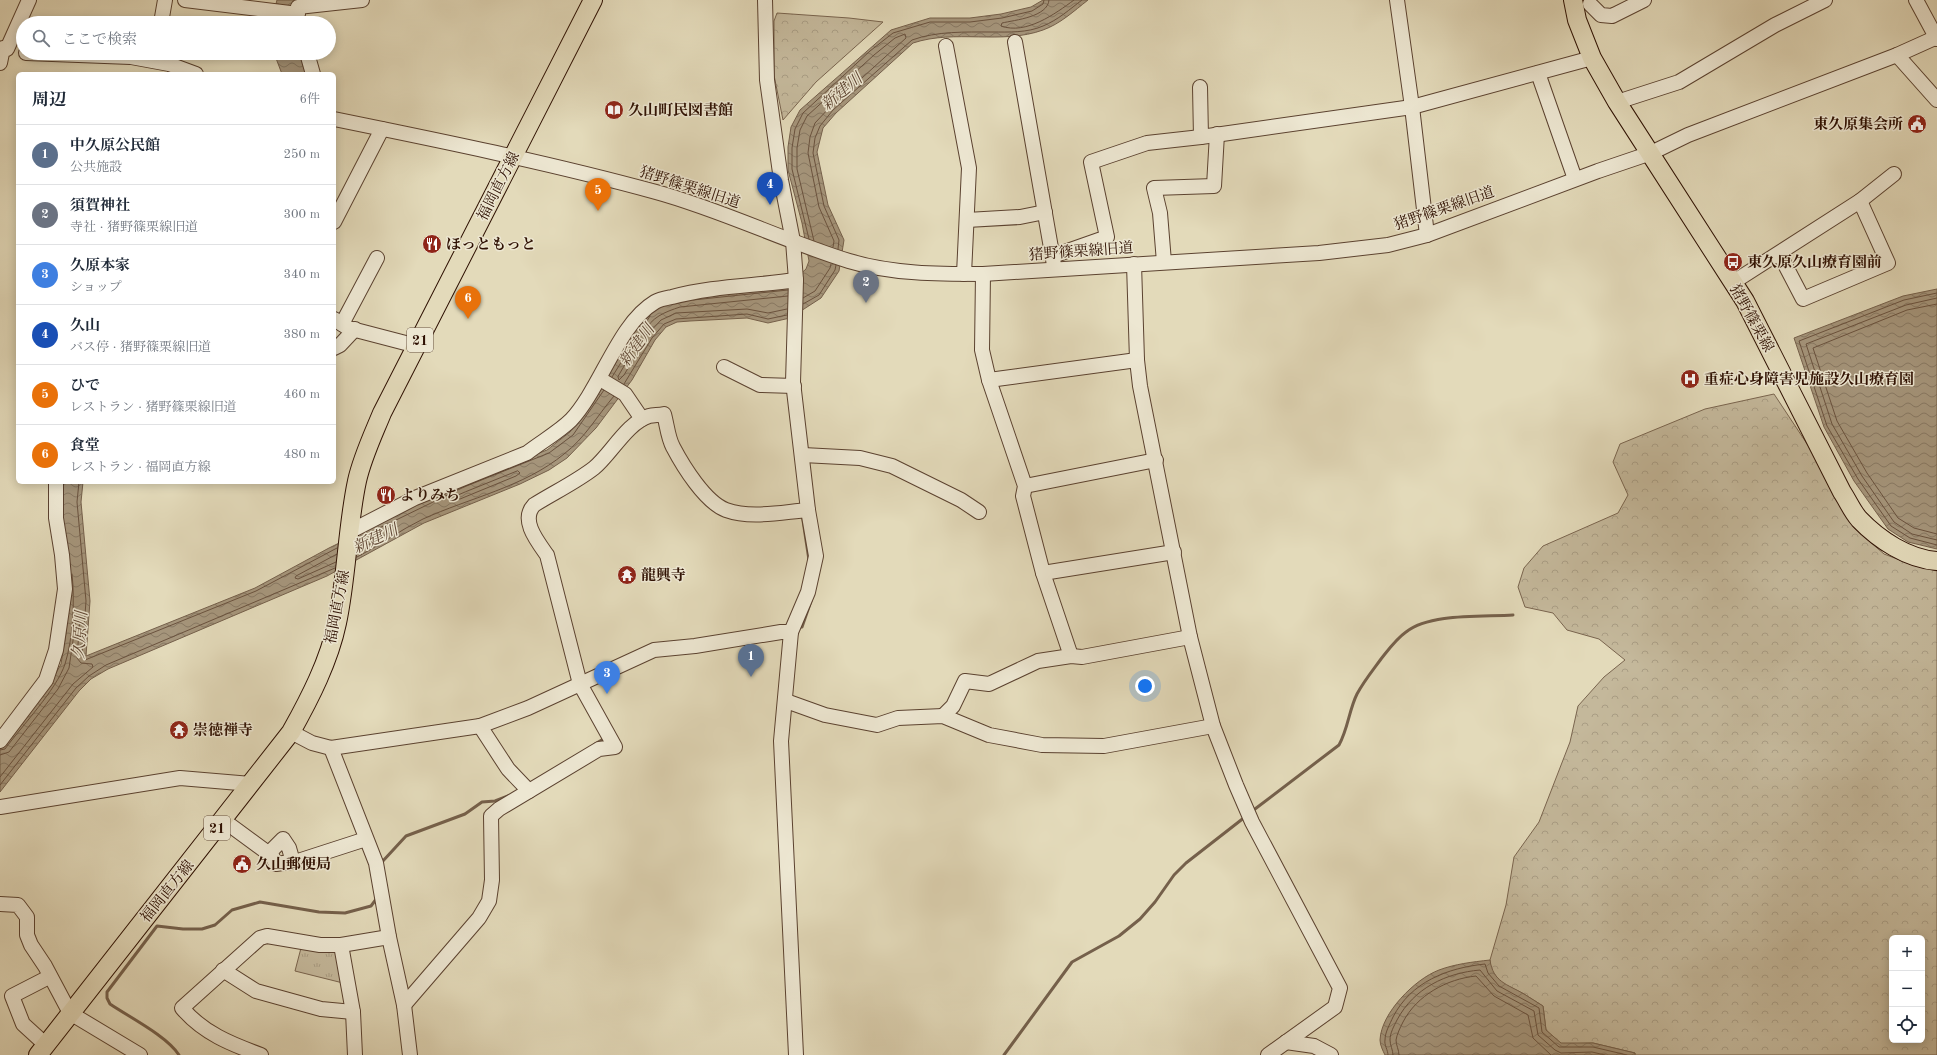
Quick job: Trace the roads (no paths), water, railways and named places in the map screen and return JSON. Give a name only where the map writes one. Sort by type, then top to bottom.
[{"type":"main road","name":"福岡直方線","points":[[42,1050],[291,732],[317,682],[337,624],[357,480],[368,447],[382,413],[593,0]]},
{"type":"main road","name":"猪野篠栗線","points":[[1582,2],[1577,20],[1592,58],[1617,102],[1745,301],[1842,492],[1858,518],[1892,546],[1926,560],[1937,561]]},
{"type":"street","points":[[20,16],[29,0]]},
{"type":"street","points":[[162,16],[165,0]]},
{"type":"street","points":[[185,0],[270,10],[299,11],[362,0]]},
{"type":"street","points":[[765,0],[767,80],[781,180],[793,241],[796,280],[794,386],[815,561],[808,592],[791,632],[785,680],[786,701],[781,741],[796,1055]]},
{"type":"street","points":[[1397,0],[1412,107],[1427,235]]},
{"type":"street","points":[[1582,2],[1601,15],[1612,16],[1644,0]]},
{"type":"street","points":[[1617,102],[1679,82],[1775,25],[1825,0]]},
{"type":"street","points":[[1916,0],[1936,38]]},
{"type":"street","points":[[0,63],[3,48],[16,24]]},
{"type":"street","name":"猪野篠栗線旧道","points":[[336,119],[514,156],[657,192],[850,261],[894,270],[930,274],[983,274],[1319,253],[1388,245],[1427,235],[1575,179],[1651,153],[1688,135],[1897,56],[1936,38]]},
{"type":"street","points":[[1015,42],[1055,270]]},
{"type":"street","points":[[946,46],[969,168],[964,274]]},
{"type":"street","points":[[3,48],[16,51]]},
{"type":"street","points":[[1897,56],[1937,100]]},
{"type":"street","points":[[1053,256],[1107,237],[1091,162],[1147,143],[1201,137],[1412,107],[1592,58]]},
{"type":"street","points":[[161,60],[191,72]]},
{"type":"street","points":[[309,60],[312,72]]},
{"type":"street","points":[[1538,73],[1575,179]]},
{"type":"street","points":[[1200,87],[1201,137]]},
{"type":"street","points":[[336,218],[382,129]]},
{"type":"street","points":[[1164,262],[1160,213],[1154,188],[1214,186],[1217,134]]},
{"type":"street","points":[[1732,282],[1860,200],[1894,174]]},
{"type":"street","points":[[1779,253],[1803,299],[1888,263],[1860,200]]},
{"type":"street","points":[[967,220],[1020,216],[1045,212]]},
{"type":"street","points":[[336,347],[340,346],[344,324],[377,258]]},
{"type":"street","points":[[1134,264],[1137,360],[1140,386],[1156,460],[1190,637],[1213,726],[1252,822],[1340,988],[1335,1007],[1268,1055]]},
{"type":"street","points":[[983,274],[982,350],[989,380],[1025,486],[1022,496],[1044,573],[1071,656]]},
{"type":"street","points":[[349,532],[415,498],[527,452],[571,420],[600,379],[616,347],[642,312],[656,301],[688,292],[796,280]]},
{"type":"street","points":[[344,324],[417,346]]},
{"type":"street","points":[[989,380],[1137,360]]},
{"type":"street","points":[[724,368],[760,385],[794,386]]},
{"type":"street","points":[[600,379],[625,394],[642,419]]},
{"type":"street","points":[[404,1006],[479,918],[489,901],[492,880],[491,816],[499,808],[599,750],[615,747],[580,684],[547,555],[537,542],[532,530],[528,517],[529,510],[534,505],[594,469],[606,457],[616,441],[642,419],[649,416],[664,414],[672,446],[707,498],[716,505],[736,512],[757,514],[808,510]]},
{"type":"street","points":[[803,455],[860,458],[892,466],[966,503],[979,512]]},
{"type":"street","points":[[1025,486],[1156,460]]},
{"type":"street","points":[[0,741],[46,680],[56,650],[65,589],[62,555],[56,518],[56,484]]},
{"type":"street","points":[[1044,573],[1174,552]]},
{"type":"street","points":[[291,732],[312,743],[331,748],[480,726],[528,708],[654,650],[695,646],[782,632],[791,632]]},
{"type":"street","points":[[943,716],[953,706],[965,681],[989,684],[1038,661],[1071,656],[1082,657],[1190,637]]},
{"type":"street","points":[[786,701],[826,715],[877,725],[898,718],[943,716],[989,735],[1042,745],[1104,746],[1213,726]]},
{"type":"street","points":[[480,726],[508,769],[529,791]]},
{"type":"street","points":[[331,748],[376,863],[388,937],[404,1006],[410,1055]]},
{"type":"street","points":[[0,807],[180,778],[251,784]]},
{"type":"street","points":[[223,820],[269,853],[276,864],[293,862],[330,852],[366,839]]},
{"type":"street","points":[[269,853],[283,839],[289,848],[293,862]]},
{"type":"street","points":[[0,904],[18,905],[27,917],[27,935],[31,945],[45,966],[49,977],[70,1013],[140,1055]]},
{"type":"street","points":[[261,1055],[244,1052],[213,1035],[193,1021],[182,1008],[260,938],[267,936],[320,945],[341,944],[388,937]]},
{"type":"street","points":[[341,944],[353,1012],[355,1055]]},
{"type":"street","points":[[224,970],[256,991],[321,1009],[353,1012]]},
{"type":"street","points":[[42,1050],[23,1024],[12,996],[49,977]]},
{"type":"street","points":[[1286,1042],[1314,1046],[1331,1055]]},
{"type":"water","points":[[277,0],[295,0],[294,16],[273,16]]},
{"type":"water","points":[[1043,0],[1088,0],[1067,17],[1055,24],[1043,30],[1027,34],[995,37],[945,37],[913,43],[836,113],[823,128],[817,152],[828,205],[844,240],[839,271],[821,298],[790,318],[768,323],[747,318],[677,322],[666,327],[655,340],[632,380],[596,428],[567,458],[549,470],[520,484],[424,523],[327,576],[108,669],[91,679],[79,691],[0,792],[0,748],[50,684],[61,664],[66,633],[70,590],[61,517],[62,484],[83,484],[81,502],[90,601],[86,656],[255,588],[329,548],[462,483],[547,450],[570,432],[602,386],[641,320],[649,311],[679,298],[786,287],[806,269],[809,261],[802,223],[788,170],[788,147],[791,127],[800,110],[891,30],[930,18],[970,18],[1001,14],[1031,7]]},
{"type":"water","points":[[277,60],[303,60],[307,72],[281,72]]},
{"type":"water","points":[[1937,289],[1937,549],[1908,542],[1888,529],[1854,481],[1824,427],[1794,338],[1903,296]]},
{"type":"water","points":[[1490,960],[1494,973],[1502,982],[1543,1006],[1546,1030],[1561,1043],[1593,1043],[1635,1053],[1635,1055],[1385,1055],[1380,1040],[1386,1019],[1401,998],[1410,989],[1430,974],[1439,970],[1470,962]]},
{"type":"waterway","points":[[802,514],[809,560]]},
{"type":"waterway","points":[[798,627],[802,627],[811,601]]},
{"type":"waterway","points":[[1251,812],[1339,745],[1357,694],[1390,648],[1406,632],[1416,626],[1442,619],[1472,616],[1513,615]]},
{"type":"waterway","points":[[595,744],[605,738]]},
{"type":"waterway","points":[[382,862],[406,836],[465,814],[482,802],[495,801],[508,796]]},
{"type":"waterway","points":[[1004,1055],[1072,962],[1119,936],[1140,919],[1155,902],[1174,875],[1186,863],[1245,817]]},
{"type":"waterway","points":[[179,1055],[166,1041],[147,1027],[110,1004],[107,998],[107,992],[157,926],[183,929],[202,929],[215,925],[232,910],[260,902],[319,912],[345,913],[371,906],[377,898]]},
{"type":"place","name":"久山町民図書館","points":[[614,110]]},
{"type":"place","name":"東久原集会所","points":[[1917,124]]},
{"type":"place","name":"久山","points":[[770,205]]},
{"type":"place","name":"ひで","points":[[598,211]]},
{"type":"place","name":"ほっともっと","points":[[432,244]]},
{"type":"place","name":"東久原久山療育園前","points":[[1733,262]]},
{"type":"place","name":"須賀神社","points":[[866,303]]},
{"type":"place","name":"食堂","points":[[468,319]]},
{"type":"place","name":"重症心身障害児施設久山療育園","points":[[1690,379]]},
{"type":"place","name":"よりみち","points":[[386,495]]},
{"type":"place","name":"龍興寺","points":[[627,575]]},
{"type":"place","name":"中久原公民館","points":[[751,677]]},
{"type":"place","name":"久原本家","points":[[607,694]]},
{"type":"place","name":"崇徳禅寺","points":[[179,730]]},
{"type":"place","name":"久山郵便局","points":[[242,864]]},
{"type":"water label","name":"新建川","points":[[841,91]]},
{"type":"water label","name":"新建川","points":[[636,345]]},
{"type":"water label","name":"新建川","points":[[375,538]]},
{"type":"water label","name":"久原川","points":[[79,635]]}]
